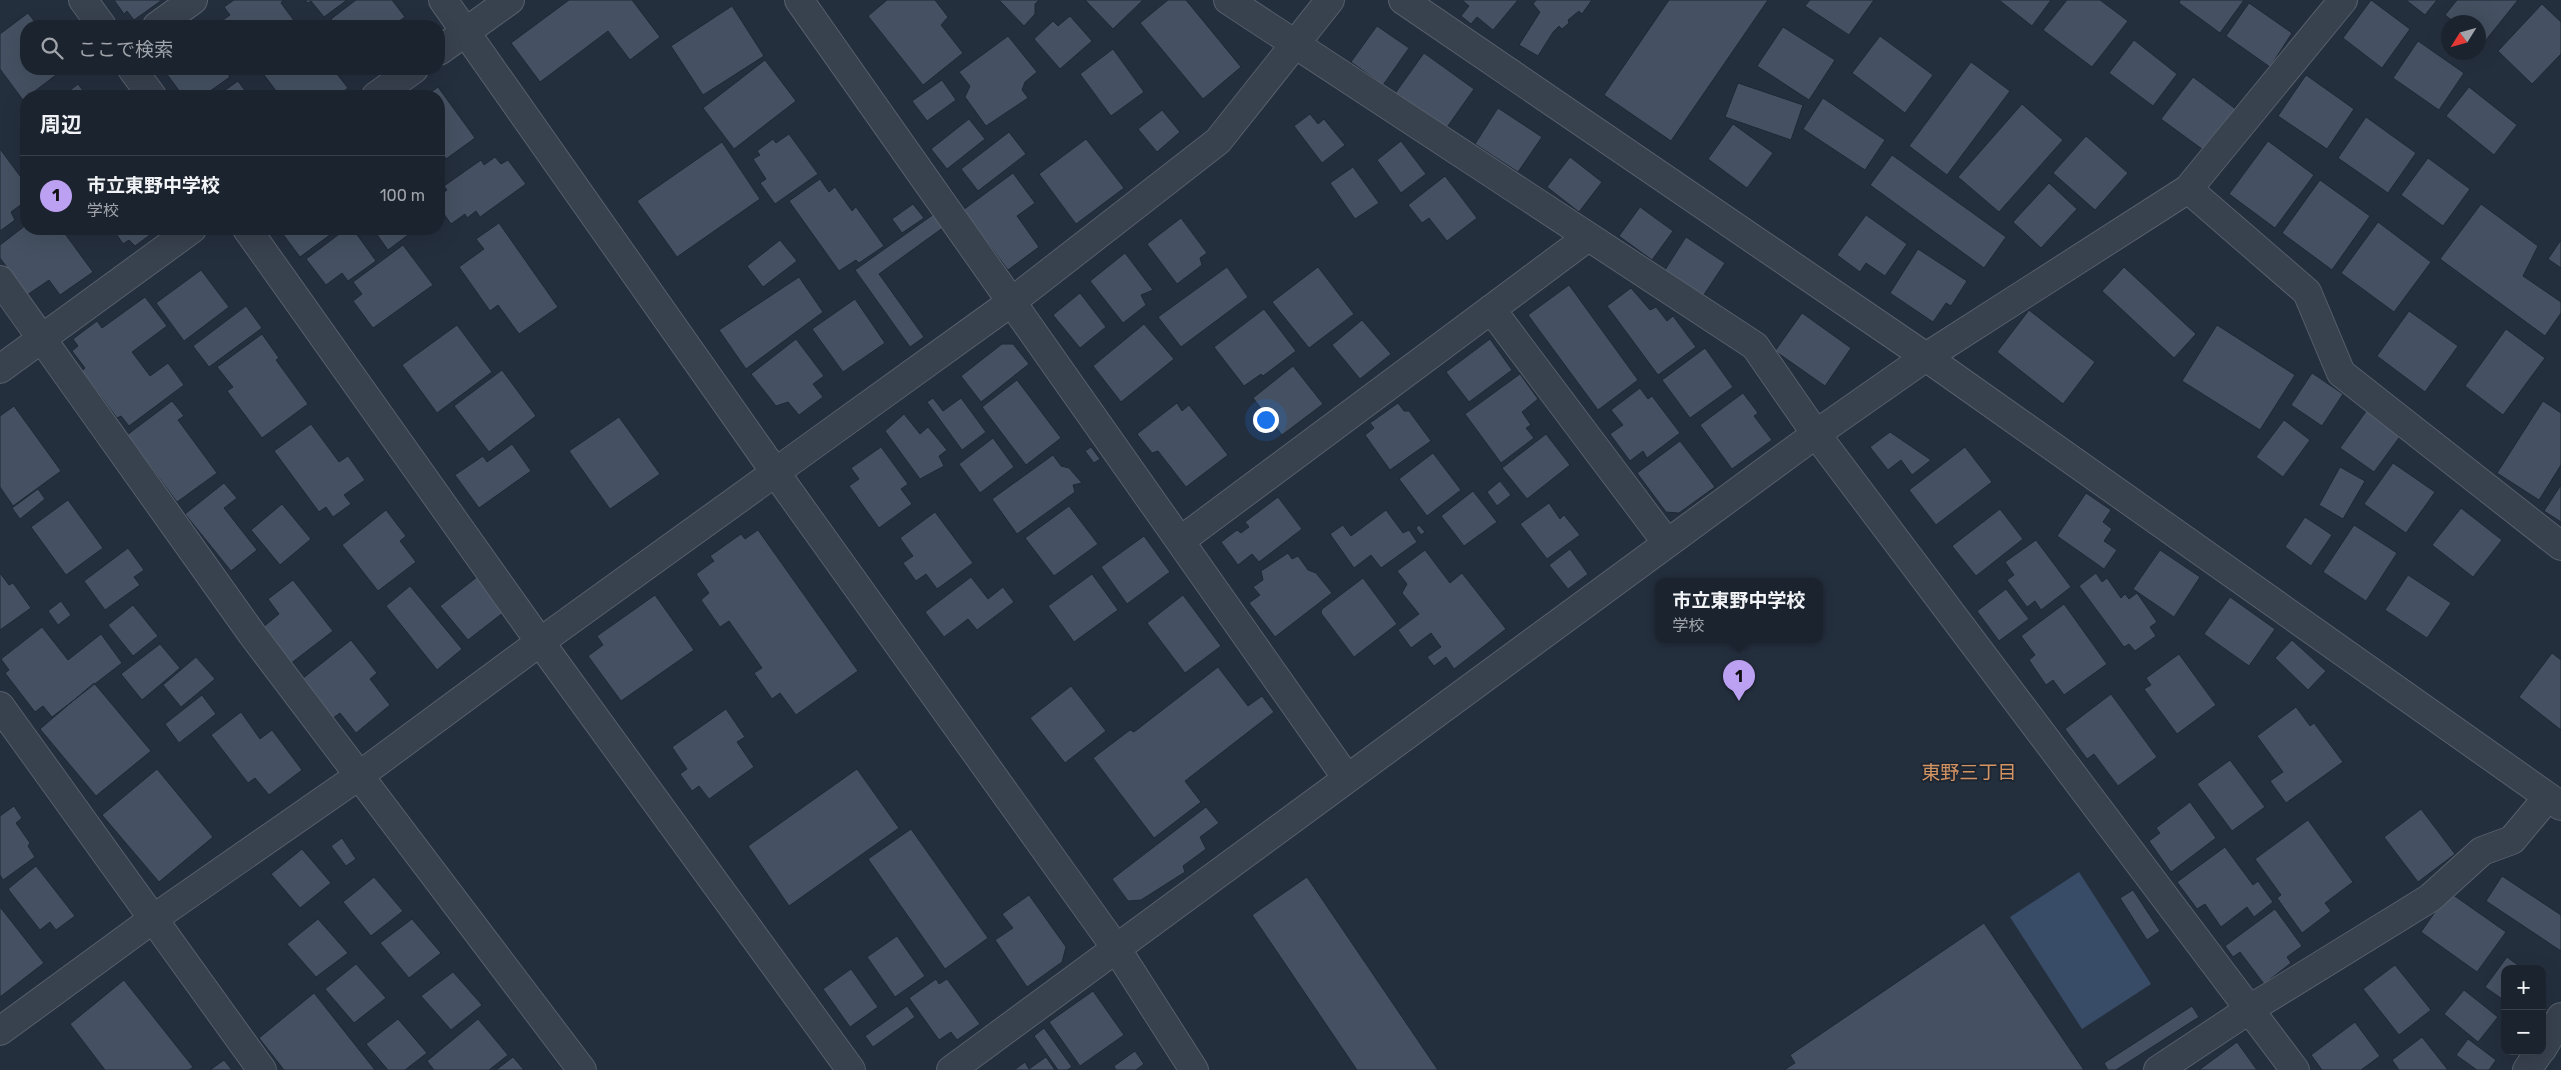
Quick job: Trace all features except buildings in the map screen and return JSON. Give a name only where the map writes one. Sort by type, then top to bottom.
[{"type":"street","points":[[83,0],[98,20]]},
{"type":"street","points":[[165,20],[193,0]]},
{"type":"street","points":[[443,0],[775,472],[1116,948],[1194,1070]]},
{"type":"street","points":[[445,47],[510,0]]},
{"type":"street","points":[[799,0],[1010,303],[1346,777]]},
{"type":"street","points":[[1228,0],[1755,346],[1816,434],[2295,1070]]},
{"type":"street","points":[[0,1031],[153,919],[360,775],[540,642],[1010,303],[1218,140],[1330,0]]},
{"type":"street","points":[[1403,0],[1926,357],[2555,801],[2512,840],[2482,851],[2430,898],[2250,1009],[2158,1070]]},
{"type":"street","points":[[951,1070],[1346,777],[1816,434],[1926,357],[2188,189],[2343,0]]},
{"type":"street","points":[[136,75],[148,90]]},
{"type":"street","points":[[384,90],[406,75]]},
{"type":"street","points":[[2188,189],[2307,292],[2341,373],[2561,546]]},
{"type":"street","points":[[0,369],[184,235]]},
{"type":"street","points":[[251,235],[540,642],[851,1070]]},
{"type":"street","points":[[1180,541],[1588,237]]},
{"type":"street","points":[[0,280],[252,634],[582,1070]]},
{"type":"street","points":[[1491,309],[1667,543]]},
{"type":"street","points":[[0,706],[262,1070]]},
{"type":"street","points":[[2546,1042],[2561,1017]]},
{"type":"street","points":[[2527,1070],[2538,1055]]},
{"type":"water","points":[[2079,872],[2151,984],[2082,1029],[2010,917]]},
{"type":"place","name":"市立東野中学校","points":[[1739,701]]},
{"type":"district","name":"東野三丁目","points":[[1969,772]]}]
